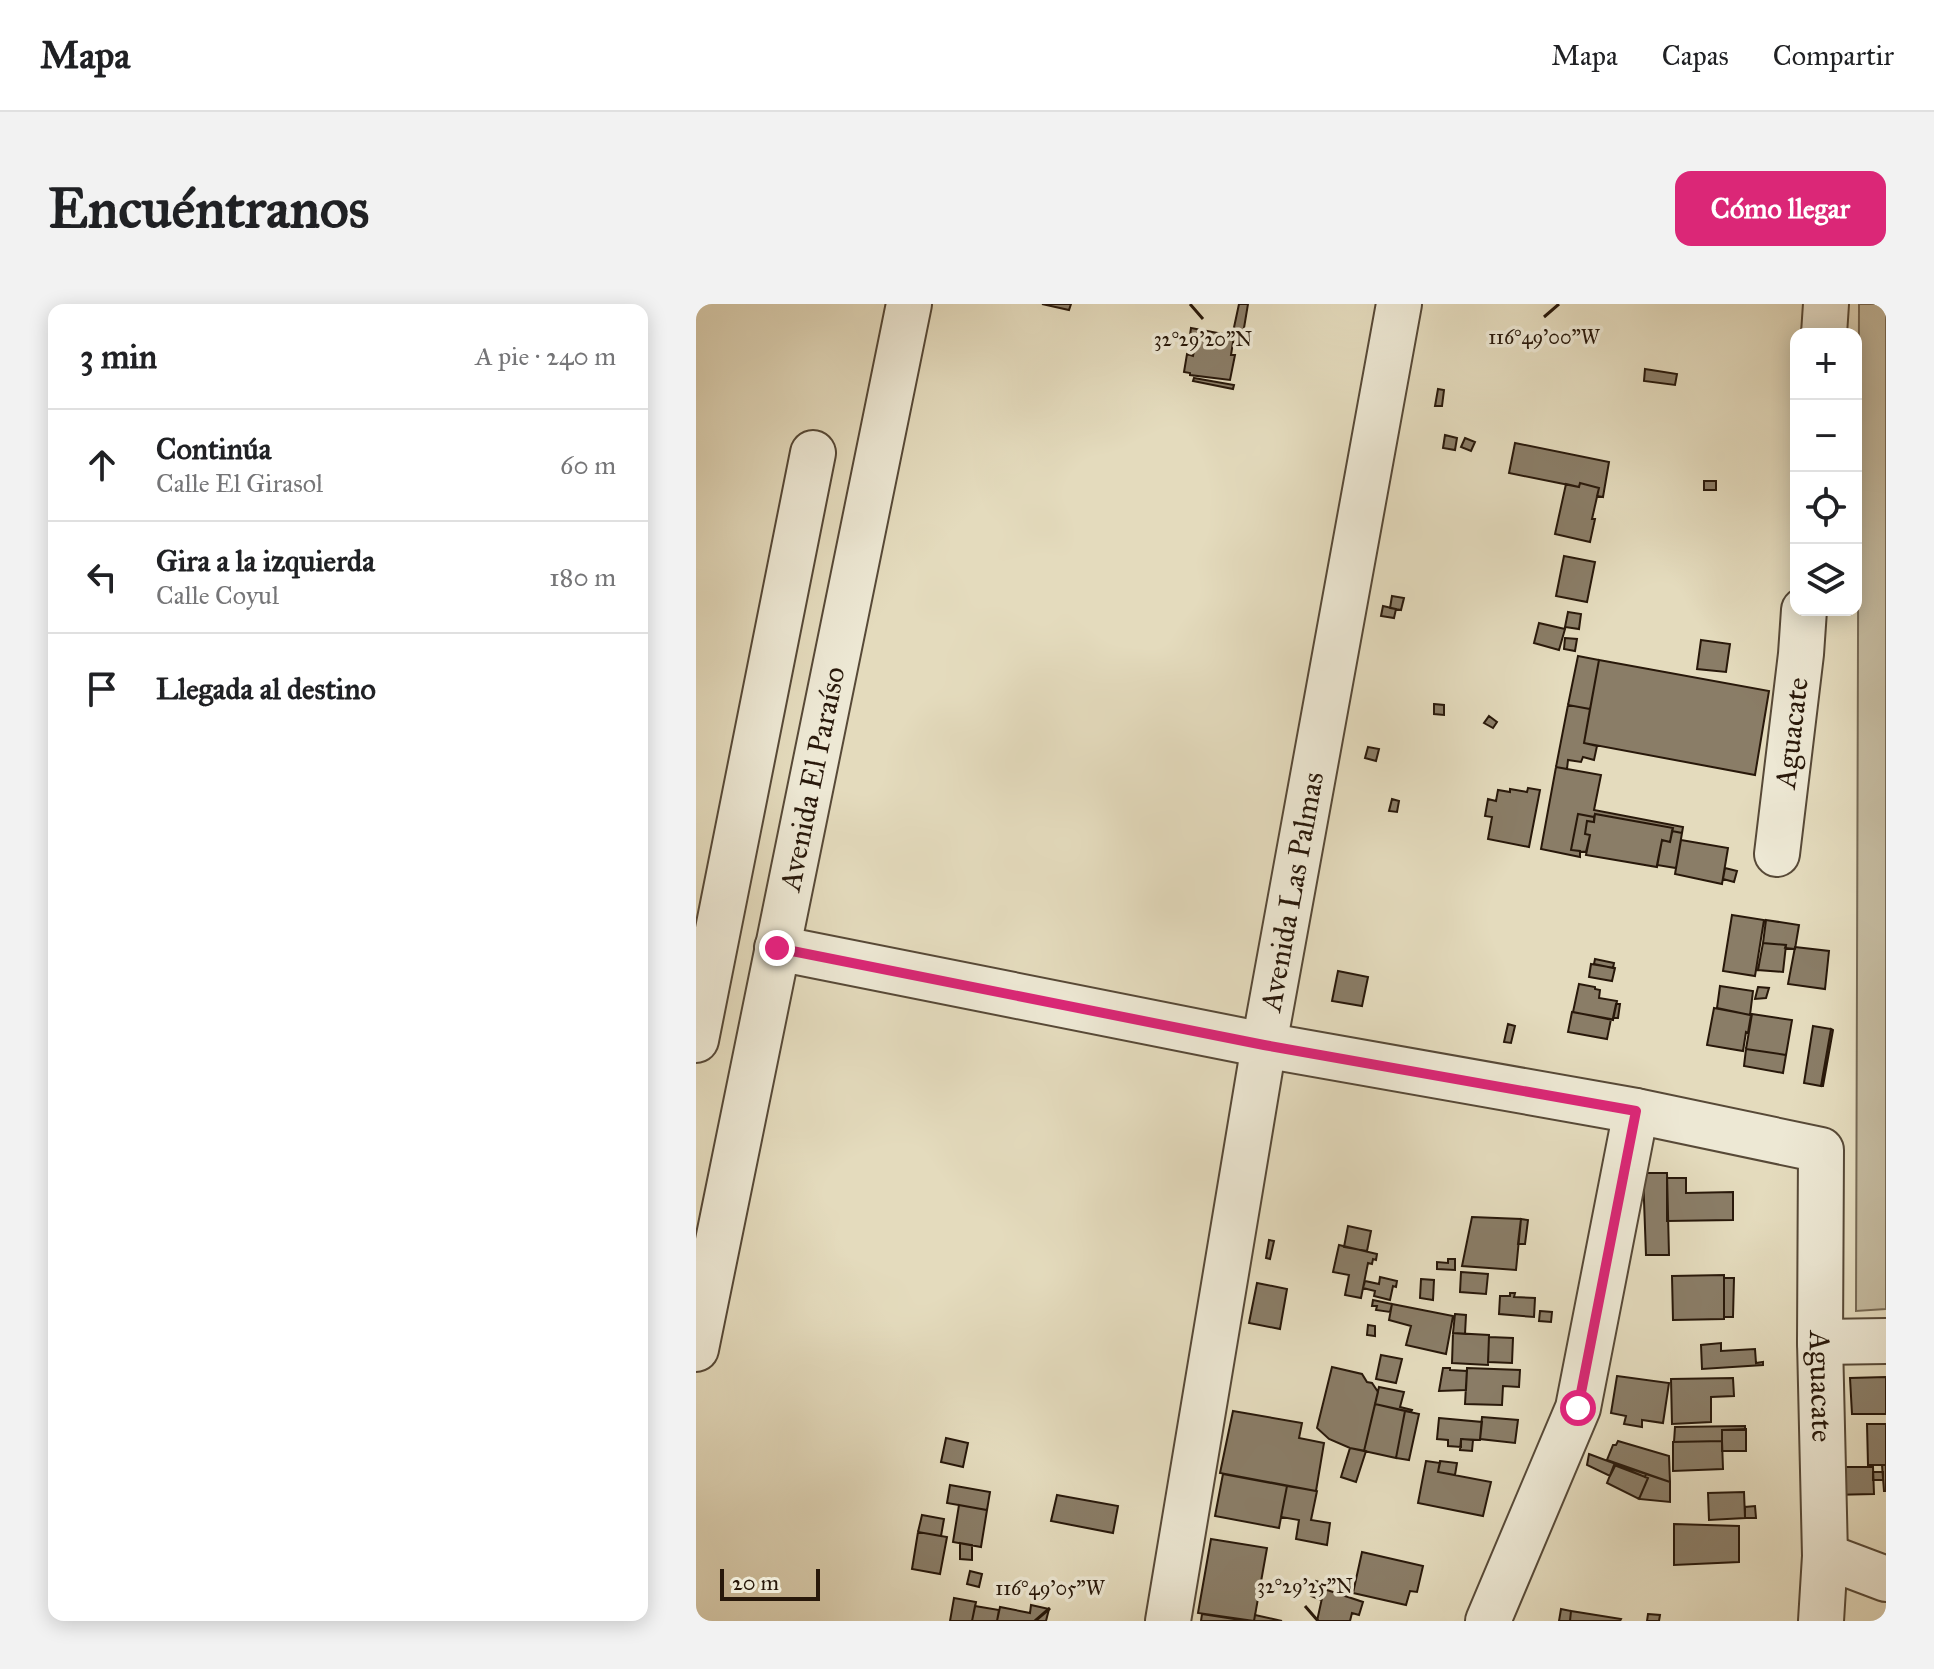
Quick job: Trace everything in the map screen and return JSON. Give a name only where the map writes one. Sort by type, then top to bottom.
[{"type":"street","name":"Avenida El Paraíso","points":[[696,1349],[909,304]]},
{"type":"street","name":"Avenida Las Palmas","points":[[1168,1621],[1264,1045],[1399,304]]},
{"type":"street","points":[[1824,328],[1826,304]]},
{"type":"street","points":[[696,1040],[813,453]]},
{"type":"street","name":"Aguacate","points":[[1777,854],[1804,616]]},
{"type":"street","points":[[777,948],[1264,1045],[1636,1111],[1578,1408],[1488,1621]]},
{"type":"street","name":"Aguacate","points":[[1636,1111],[1821,1150],[1820,1342],[1825,1556],[1821,1621]]},
{"type":"street","points":[[1820,1342],[1886,1341]]},
{"type":"street","points":[[1825,1556],[1886,1579]]},
{"type":"shaded area","points":[[1859,304],[1886,304],[1886,1309],[1856,1311],[1858,616],[1862,616],[1862,328],[1859,328]]},
{"type":"building","points":[[1042,304],[1071,304],[1069,310]]},
{"type":"building","points":[[1239,304],[1248,304],[1243,334],[1233,332]]},
{"type":"building","points":[[1191,328],[1234,336],[1231,355],[1235,355],[1230,380],[1184,372],[1187,354],[1193,356],[1194,351],[1188,349]]},
{"type":"building","points":[[1645,369],[1677,374],[1675,385],[1644,381]]},
{"type":"building","points":[[1194,378],[1234,385],[1233,389],[1193,381]]},
{"type":"building","points":[[1438,389],[1444,390],[1442,406],[1435,406]]},
{"type":"building","points":[[1445,435],[1457,438],[1455,450],[1443,448]]},
{"type":"building","points":[[1465,438],[1475,442],[1471,451],[1461,447]]},
{"type":"building","points":[[1515,443],[1609,462],[1603,497],[1597,496],[1599,488],[1580,483],[1579,487],[1509,473]]},
{"type":"building","points":[[1704,481],[1716,481],[1716,490],[1704,490]]},
{"type":"building","points":[[1580,483],[1599,488],[1590,542],[1555,534],[1566,484],[1579,487]]},
{"type":"building","points":[[1564,556],[1595,562],[1587,602],[1556,596]]},
{"type":"building","points":[[1392,596],[1404,598],[1401,610],[1390,608]]},
{"type":"building","points":[[1383,606],[1396,609],[1394,618],[1381,616]]},
{"type":"building","points":[[1568,612],[1581,614],[1579,629],[1565,627]]},
{"type":"building","points":[[1539,623],[1565,629],[1559,650],[1534,643]]},
{"type":"building","points":[[1565,638],[1577,639],[1575,651],[1564,649]]},
{"type":"building","points":[[1701,640],[1730,644],[1726,672],[1697,669]]},
{"type":"building","points":[[1578,656],[1599,660],[1590,709],[1568,705]]},
{"type":"building","points":[[1599,660],[1769,691],[1755,775],[1584,743]]},
{"type":"building","points":[[1434,704],[1444,705],[1444,715],[1434,714]]},
{"type":"building","points":[[1568,705],[1590,709],[1584,743],[1597,746],[1594,760],[1583,757],[1581,762],[1568,760],[1567,769],[1556,767]]},
{"type":"building","points":[[1489,716],[1497,722],[1493,728],[1484,723]]},
{"type":"building","points":[[1368,747],[1379,749],[1376,761],[1365,758]]},
{"type":"building","points":[[1556,767],[1601,775],[1594,810],[1683,827],[1682,833],[1672,831],[1673,828],[1595,814],[1594,817],[1578,814],[1571,850],[1580,851],[1580,857],[1541,849]]},
{"type":"building","points":[[1528,788],[1540,790],[1529,847],[1488,839],[1492,817],[1485,816],[1488,799],[1496,801],[1498,790],[1527,792]]},
{"type":"building","points":[[1392,799],[1399,801],[1397,812],[1389,811]]},
{"type":"building","points":[[1578,814],[1594,817],[1594,822],[1587,821],[1585,834],[1590,835],[1586,852],[1571,850]]},
{"type":"building","points":[[1595,814],[1673,828],[1670,842],[1662,840],[1657,867],[1586,855],[1590,835],[1585,834],[1587,821],[1594,822]]},
{"type":"building","points":[[1672,831],[1682,833],[1676,868],[1657,865],[1662,840],[1670,842]]},
{"type":"building","points":[[1681,840],[1728,848],[1722,884],[1675,874]]},
{"type":"building","points":[[1725,868],[1737,871],[1734,882],[1723,879]]},
{"type":"building","points":[[1732,915],[1764,920],[1755,976],[1723,971]]},
{"type":"building","points":[[1766,920],[1799,925],[1795,949],[1763,943]]},
{"type":"building","points":[[1763,943],[1786,945],[1783,972],[1758,970]]},
{"type":"building","points":[[1795,947],[1829,951],[1825,989],[1788,984]]},
{"type":"building","points":[[1595,959],[1614,963],[1613,968],[1594,964]]},
{"type":"building","points":[[1591,964],[1615,968],[1612,981],[1589,977]]},
{"type":"building","points":[[1338,971],[1368,977],[1362,1006],[1332,1001]]},
{"type":"building","points":[[1579,984],[1600,990],[1599,998],[1617,1001],[1613,1020],[1573,1012]]},
{"type":"building","points":[[1720,986],[1753,991],[1750,1015],[1717,1008]]},
{"type":"building","points":[[1758,987],[1769,988],[1766,998],[1755,999]]},
{"type":"building","points":[[1616,1004],[1620,1004],[1618,1018],[1613,1018]]},
{"type":"building","points":[[1714,1008],[1751,1015],[1743,1051],[1707,1045]]},
{"type":"building","points":[[1572,1012],[1611,1019],[1607,1039],[1568,1032]]},
{"type":"building","points":[[1752,1014],[1792,1020],[1786,1055],[1746,1049]]},
{"type":"building","points":[[1508,1024],[1515,1026],[1511,1043],[1504,1042]]},
{"type":"building","points":[[1813,1026],[1831,1029],[1821,1086],[1804,1083]]},
{"type":"building","points":[[1831,1029],[1833,1030],[1821,1086]]},
{"type":"building","points":[[1746,1049],[1786,1055],[1783,1073],[1744,1066]]},
{"type":"building","points":[[1643,1173],[1667,1173],[1669,1255],[1646,1255]]},
{"type":"building","points":[[1667,1178],[1686,1178],[1686,1193],[1733,1192],[1733,1220],[1667,1221]]},
{"type":"building","points":[[1472,1217],[1521,1219],[1516,1270],[1462,1266]]},
{"type":"building","points":[[1521,1219],[1528,1220],[1525,1244],[1518,1244]]},
{"type":"building","points":[[1348,1226],[1371,1231],[1367,1251],[1344,1247]]},
{"type":"building","points":[[1269,1240],[1274,1241],[1270,1259],[1266,1258]]},
{"type":"building","points":[[1339,1245],[1377,1254],[1372,1264],[1368,1263],[1361,1298],[1345,1295],[1349,1275],[1333,1272]]},
{"type":"building","points":[[1448,1259],[1455,1259],[1455,1270],[1437,1269],[1437,1262],[1448,1263]]},
{"type":"building","points":[[1461,1272],[1488,1274],[1486,1294],[1460,1292]]},
{"type":"building","points":[[1724,1275],[1724,1319],[1673,1320],[1672,1276]]},
{"type":"building","points":[[1380,1277],[1397,1281],[1390,1300],[1374,1296],[1375,1291],[1363,1288],[1365,1281],[1379,1284]]},
{"type":"building","points":[[1724,1278],[1734,1278],[1733,1317],[1724,1317]]},
{"type":"building","points":[[1421,1279],[1434,1280],[1433,1300],[1420,1298]]},
{"type":"building","points":[[1257,1283],[1287,1289],[1280,1329],[1249,1323]]},
{"type":"building","points":[[1510,1293],[1515,1293],[1514,1297],[1535,1298],[1534,1317],[1499,1314],[1500,1296],[1510,1296]]},
{"type":"building","points":[[1373,1300],[1392,1304],[1390,1312],[1376,1310],[1377,1306],[1372,1306]]},
{"type":"building","points":[[1392,1304],[1453,1316],[1446,1354],[1406,1345],[1411,1326],[1389,1320]]},
{"type":"building","points":[[1540,1311],[1552,1312],[1551,1322],[1539,1321]]},
{"type":"building","points":[[1455,1314],[1466,1315],[1465,1334],[1453,1333]]},
{"type":"building","points":[[1368,1325],[1375,1326],[1375,1336],[1367,1335]]},
{"type":"building","points":[[1453,1333],[1489,1335],[1488,1365],[1452,1363]]},
{"type":"building","points":[[1489,1337],[1513,1338],[1512,1363],[1488,1362]]},
{"type":"building","points":[[1721,1343],[1721,1351],[1755,1349],[1756,1363],[1763,1362],[1763,1365],[1702,1369],[1701,1345]]},
{"type":"building","points":[[1381,1355],[1402,1359],[1396,1383],[1376,1379]]},
{"type":"building","points":[[1332,1367],[1362,1374],[1378,1392],[1364,1451],[1329,1439],[1317,1428]]},
{"type":"building","points":[[1443,1368],[1467,1371],[1466,1390],[1439,1391]]},
{"type":"building","points":[[1467,1368],[1520,1370],[1519,1387],[1503,1386],[1502,1405],[1465,1404]]},
{"type":"building","points":[[1617,1376],[1669,1383],[1663,1423],[1642,1420],[1642,1427],[1624,1424],[1626,1416],[1611,1413]]},
{"type":"building","points":[[1886,1377],[1886,1414],[1852,1414],[1850,1378]]},
{"type":"building","points":[[1733,1378],[1734,1396],[1711,1397],[1711,1422],[1672,1424],[1671,1379]]},
{"type":"building","points":[[1379,1387],[1404,1392],[1400,1407],[1411,1412],[1375,1404]]},
{"type":"building","points":[[1375,1404],[1405,1411],[1396,1458],[1364,1451]]},
{"type":"building","points":[[1233,1411],[1302,1423],[1299,1438],[1324,1443],[1316,1491],[1220,1473]]},
{"type":"building","points":[[1405,1411],[1419,1414],[1409,1460],[1396,1458]]},
{"type":"building","points":[[1482,1417],[1518,1420],[1515,1443],[1480,1439]]},
{"type":"building","points":[[1439,1418],[1482,1422],[1480,1440],[1461,1439],[1461,1447],[1448,1446],[1448,1440],[1437,1439]]},
{"type":"building","points":[[1867,1424],[1886,1424],[1886,1465],[1868,1465]]},
{"type":"building","points":[[1745,1426],[1745,1430],[1722,1430],[1722,1441],[1674,1442],[1675,1427]]},
{"type":"building","points":[[1746,1429],[1746,1451],[1722,1451],[1722,1430]]},
{"type":"building","points":[[946,1438],[968,1443],[963,1467],[941,1462]]},
{"type":"building","points":[[1461,1439],[1473,1440],[1472,1451],[1460,1450]]},
{"type":"building","points":[[1618,1441],[1669,1456],[1670,1482],[1607,1460]]},
{"type":"building","points":[[1722,1441],[1723,1469],[1673,1471],[1673,1442]]},
{"type":"building","points":[[1350,1448],[1366,1451],[1356,1482],[1341,1477]]},
{"type":"building","points":[[1589,1454],[1616,1464],[1610,1476],[1587,1465]]},
{"type":"building","points":[[1426,1461],[1440,1463],[1438,1472],[1491,1482],[1483,1516],[1418,1503]]},
{"type":"building","points":[[1440,1461],[1457,1463],[1455,1475],[1438,1472]]},
{"type":"building","points":[[1614,1465],[1648,1478],[1639,1499],[1607,1483]]},
{"type":"building","points":[[1616,1465],[1646,1474],[1645,1477]]},
{"type":"building","points":[[1882,1465],[1886,1465],[1886,1491],[1884,1491]]},
{"type":"building","points":[[1830,1467],[1873,1467],[1874,1494],[1830,1495]]},
{"type":"building","points":[[1873,1472],[1883,1472],[1883,1480],[1873,1480]]},
{"type":"building","points":[[1223,1474],[1287,1486],[1279,1528],[1215,1516]]},
{"type":"building","points":[[1646,1474],[1670,1482],[1670,1502],[1639,1499],[1648,1478]]},
{"type":"building","points":[[950,1485],[990,1492],[987,1510],[947,1503]]},
{"type":"building","points":[[1287,1486],[1317,1491],[1311,1520],[1330,1523],[1327,1545],[1296,1539],[1299,1520],[1281,1517]]},
{"type":"building","points":[[1744,1492],[1745,1518],[1709,1520],[1708,1493]]},
{"type":"building","points":[[1057,1495],[1118,1506],[1113,1533],[1051,1521]]},
{"type":"building","points":[[959,1505],[987,1510],[981,1547],[953,1542]]},
{"type":"building","points":[[1755,1506],[1756,1518],[1745,1518],[1745,1507]]},
{"type":"building","points":[[922,1515],[944,1519],[941,1536],[918,1532]]},
{"type":"building","points":[[1674,1524],[1739,1526],[1739,1562],[1674,1565]]},
{"type":"building","points":[[918,1532],[947,1537],[940,1574],[912,1569]]},
{"type":"building","points":[[1211,1539],[1267,1548],[1254,1621],[1198,1613]]},
{"type":"building","points":[[960,1543],[972,1545],[972,1560],[960,1559]]},
{"type":"building","points":[[1362,1552],[1423,1566],[1417,1592],[1410,1591],[1406,1605],[1353,1593]]},
{"type":"building","points":[[970,1571],[982,1574],[979,1587],[967,1584]]},
{"type":"building","points":[[1316,1581],[1325,1584],[1321,1600],[1311,1596]]},
{"type":"building","points":[[1324,1589],[1363,1602],[1359,1615],[1352,1613],[1350,1621],[1317,1621]]},
{"type":"building","points":[[954,1598],[976,1602],[972,1621],[950,1621]]},
{"type":"building","points":[[1031,1605],[1049,1609],[1046,1621],[997,1621],[1000,1607],[1030,1613]]},
{"type":"building","points":[[975,1606],[999,1610],[997,1621],[972,1621]]},
{"type":"building","points":[[1561,1609],[1571,1611],[1570,1621],[1559,1621]]},
{"type":"building","points":[[1571,1611],[1621,1619],[1570,1621]]},
{"type":"building","points":[[1202,1614],[1247,1621],[1201,1621]]},
{"type":"building","points":[[1648,1614],[1660,1615],[1659,1621],[1647,1621]]},
{"type":"building","points":[[1255,1615],[1282,1621],[1254,1621]]},
{"type":"route","points":[[777,948],[1264,1045],[1636,1111],[1578,1408]]}]
